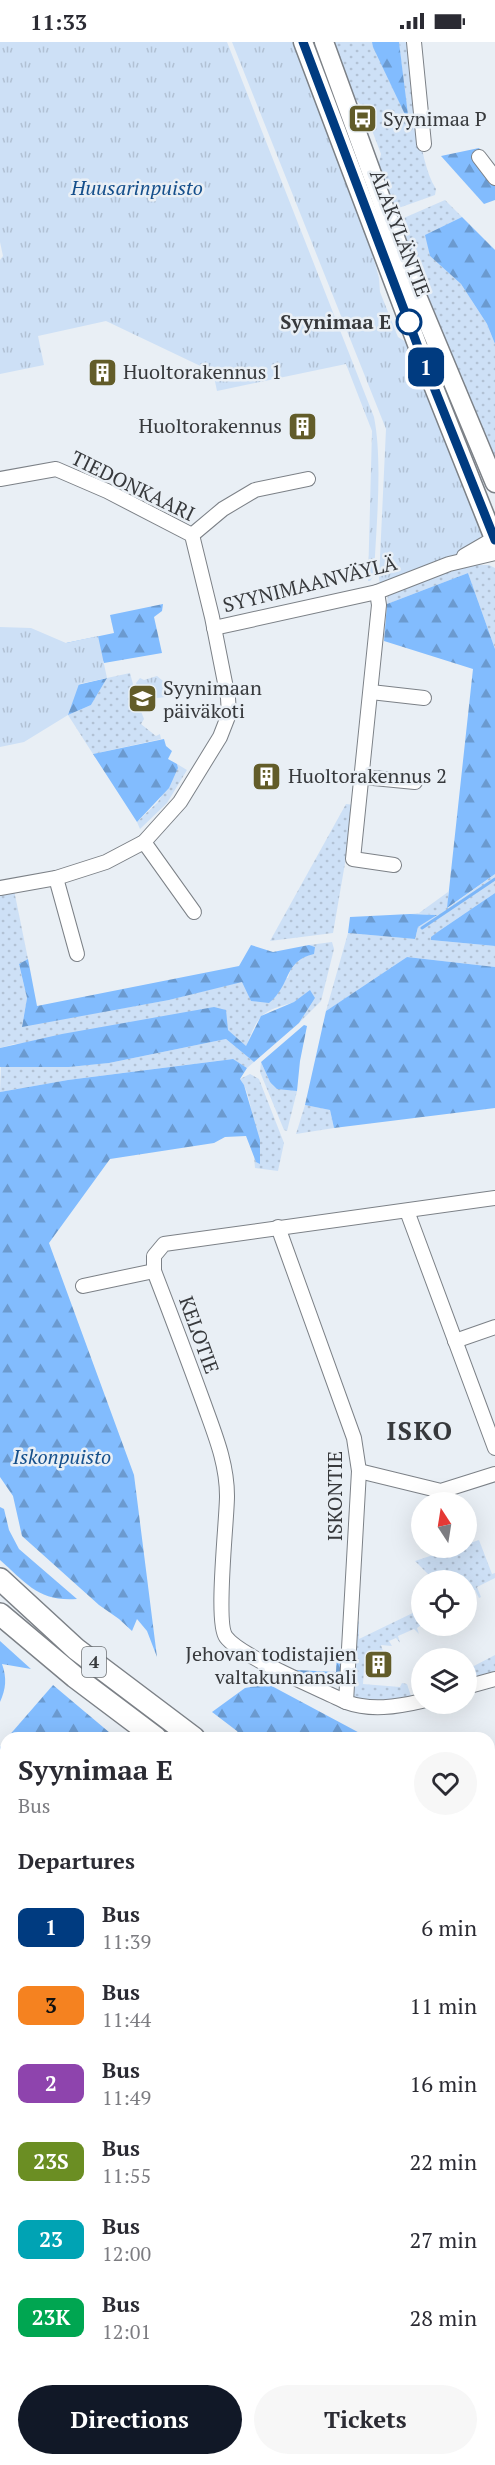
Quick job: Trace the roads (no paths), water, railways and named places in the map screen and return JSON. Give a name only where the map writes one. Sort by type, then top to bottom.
[{"type":"highway","name":"4","points":[[0,1579],[76,1648],[186,1732]]},
{"type":"highway","name":"4","points":[[0,1614],[75,1677],[148,1732]]},
{"type":"highway","points":[[75,1677],[128,1732]]},
{"type":"main road","name":"ALAKYLÄNTIE","points":[[303,42],[423,360],[495,539]]},
{"type":"main road","name":"ALAKYLÄNTIE","points":[[324,42],[412,284],[495,483]]},
{"type":"street","points":[[414,42],[424,144]]},
{"type":"street","points":[[478,157],[495,178]]},
{"type":"street","name":"TIEDONKAARI","points":[[0,479],[57,470],[108,491],[192,535],[228,698],[226,723],[220,737],[180,802],[144,842]]},
{"type":"street","points":[[192,535],[223,509],[255,490],[308,479]]},
{"type":"street","name":"SYYNIMAANVÄYLÄ","points":[[214,628],[377,592],[449,564],[495,539]]},
{"type":"street","name":"SYYNIMAANVÄYLÄ","points":[[449,564],[495,553]]},
{"type":"street","points":[[377,592],[379,605],[353,859],[394,865]]},
{"type":"street","points":[[371,692],[424,698]]},
{"type":"street","points":[[363,777],[415,782]]},
{"type":"street","points":[[0,888],[56,878],[106,862],[144,842],[194,912]]},
{"type":"street","points":[[56,878],[77,954]]},
{"type":"street","points":[[83,1286],[154,1271],[154,1256],[164,1244],[495,1198]]},
{"type":"street","points":[[407,1211],[495,1449]]},
{"type":"street","name":"ISKONTIE","points":[[278,1227],[351,1428],[359,1472],[346,1702]]},
{"type":"street","name":"KELOTIE","points":[[154,1271],[193,1372],[226,1469],[227,1497],[222,1585],[223,1633],[257,1659],[346,1702]]},
{"type":"street","points":[[455,1341],[495,1327]]},
{"type":"street","points":[[359,1472],[441,1491],[495,1474]]},
{"type":"street","points":[[477,1684],[495,1679]]},
{"type":"street","points":[[346,1702],[356,1706],[384,1707],[411,1703]]},
{"type":"waterway","points":[[422,928],[495,879]]},
{"type":"place","name":"Syynimaa P","points":[[362,119]]},
{"type":"place","name":"Syynimaa E","points":[[409,322]]},
{"type":"place","name":"Huoltorakennus 1","points":[[102,372]]},
{"type":"place","name":"Huoltorakennus","points":[[303,426]]},
{"type":"place","name":"Syynimaan päiväkoti","points":[[142,699]]},
{"type":"place","name":"Huoltorakennus 2","points":[[267,776]]},
{"type":"place","name":"Jehovan todistajien valtakunnansali","points":[[378,1665]]},
{"type":"district","name":"ISKO","points":[[420,1431]]},
{"type":"park label","name":"Huusarinpuisto","points":[[137,188]]},
{"type":"park label","name":"Iskonpuisto","points":[[62,1457]]}]
